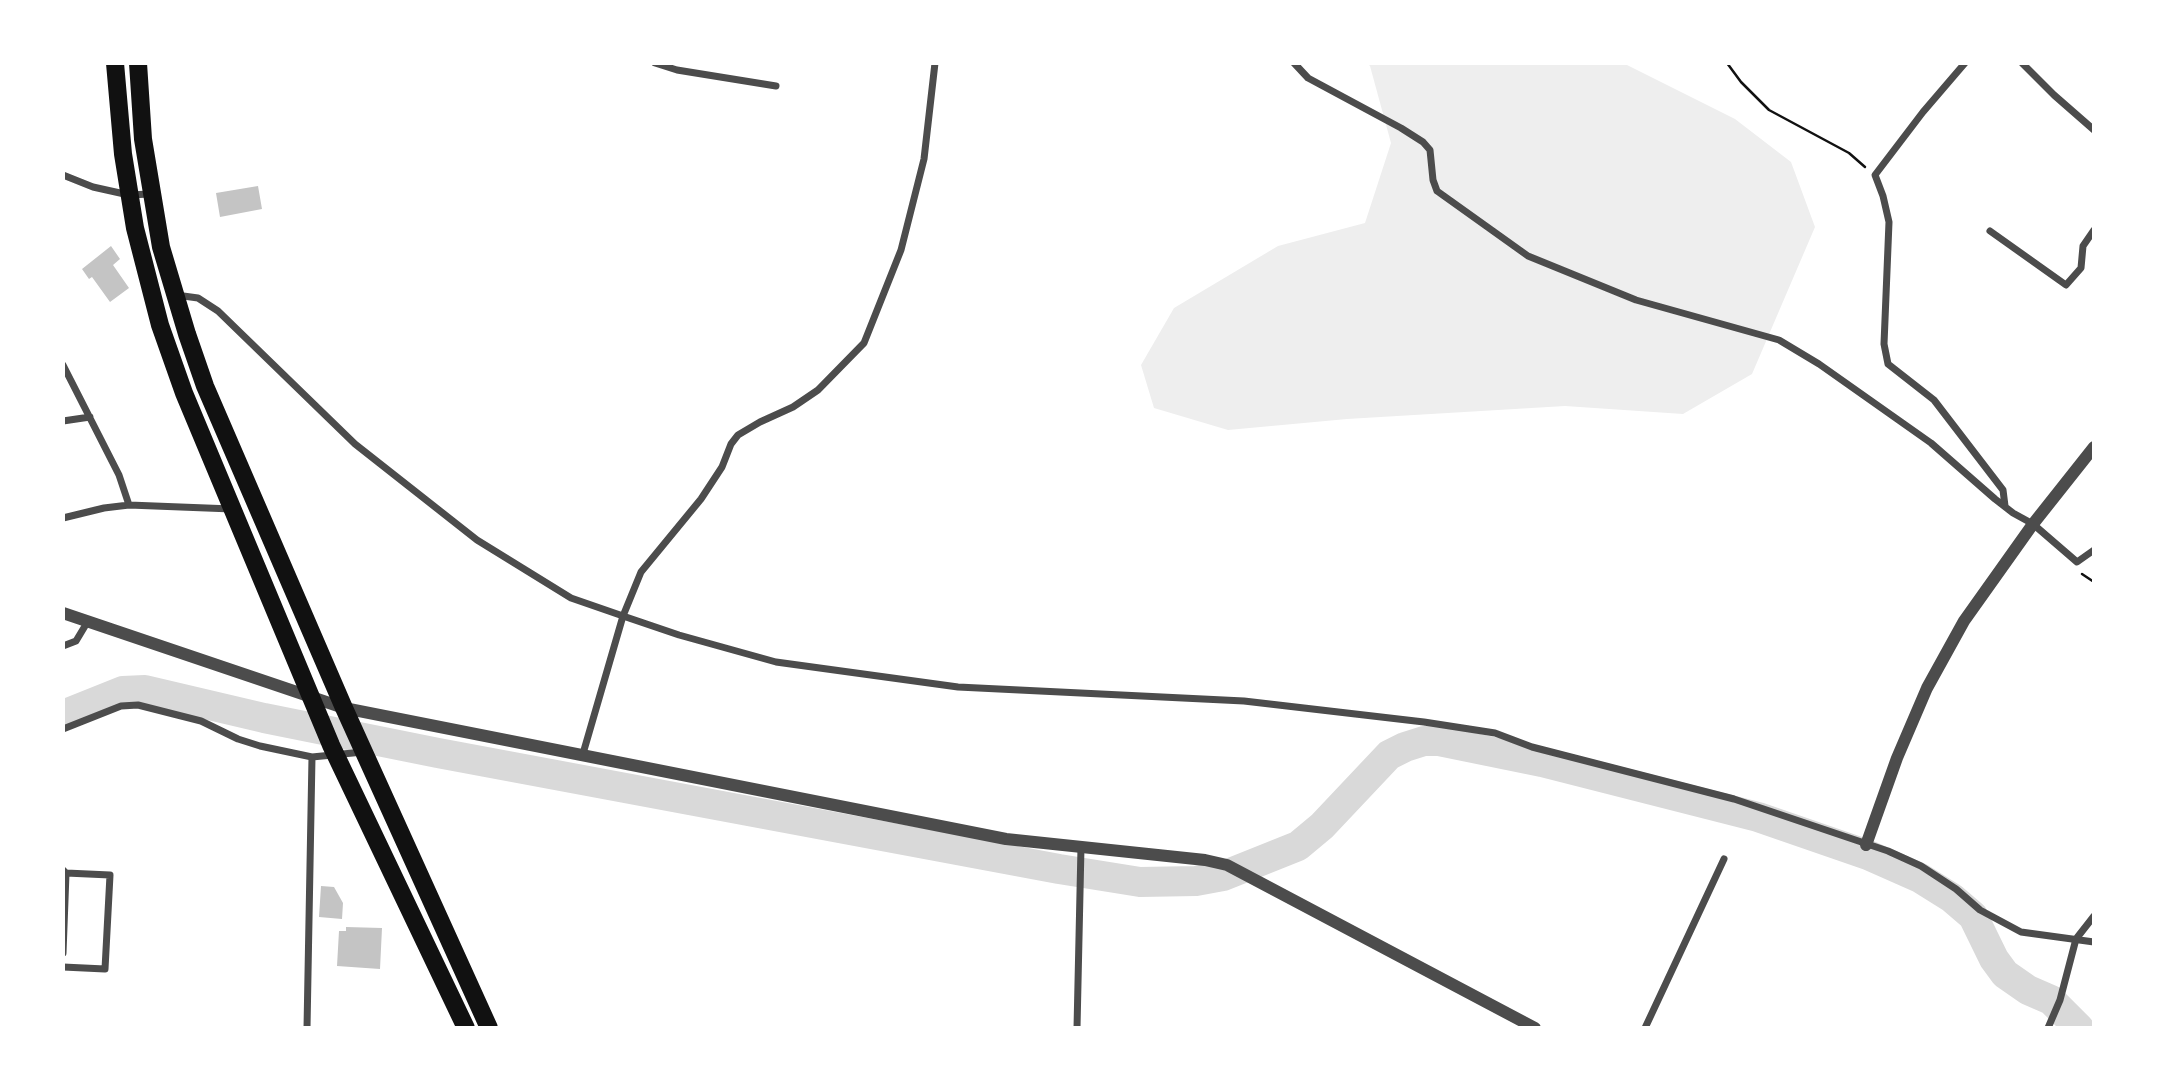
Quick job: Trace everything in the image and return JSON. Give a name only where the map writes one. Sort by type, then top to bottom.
[{"type":"highway","points":[[115,63],[122,154],[144,268],[160,325],[184,393],[333,750],[466,1028]]},
{"type":"highway","points":[[138,63],[143,139],[162,247],[175,295],[210,398],[347,714],[489,1028]]},
{"type":"street","points":[[654,63],[677,71],[776,86]]},
{"type":"street","points":[[582,757],[623,616],[641,572],[701,499],[722,467],[738,435],[793,407],[818,390],[864,343],[901,250],[924,159],[935,63]]},
{"type":"street","points":[[1294,63],[1308,78],[1423,142],[1430,150],[1437,191],[1528,256],[1636,300],[1779,340],[1819,363],[1931,443],[2077,562],[2094,550]]},
{"type":"street","points":[[1965,63],[1923,111],[1875,175],[1889,222],[1884,344],[1888,364],[1934,400],[2003,490],[2005,506]]},
{"type":"street","points":[[2022,63],[2094,130]]},
{"type":"street","points":[[63,175],[93,187],[130,195],[151,194]]},
{"type":"street","points":[[1990,231],[2066,285],[2081,268],[2083,246],[2094,230]]},
{"type":"street","points":[[175,295],[198,298],[218,311],[355,444],[477,540],[571,598],[679,635],[776,662],[958,687],[1244,701],[1495,733],[1532,747],[1734,799],[1888,851],[1920,866],[1955,889],[1980,910],[2021,932],[2094,942]]},
{"type":"street","points":[[63,365],[119,475],[129,505]]},
{"type":"street","points":[[63,421],[90,417]]},
{"type":"street","points":[[1866,845],[1897,758],[1927,688],[1964,621],[2033,524],[2094,447]]},
{"type":"street","points":[[63,518],[129,505],[233,509]]},
{"type":"street","points":[[63,613],[310,696],[347,714],[1006,839],[1205,860],[1227,865],[1535,1028]]},
{"type":"street","points":[[63,646],[76,641],[88,621]]},
{"type":"street","points":[[63,729],[121,706],[138,705],[201,721],[238,739],[312,757],[333,750],[363,749]]},
{"type":"street","points":[[307,1028],[312,757]]},
{"type":"street","points":[[1077,1028],[1081,847]]},
{"type":"street","points":[[1645,1028],[1724,859]]},
{"type":"street","points":[[63,953],[65,872],[110,875],[105,969],[63,967]]},
{"type":"street","points":[[2048,1028],[2060,1000],[2076,939],[2094,916]]},
{"type":"path","points":[[1727,63],[1741,82],[1769,110],[1849,153],[1875,175]]},
{"type":"path","points":[[63,729],[63,779]]},
{"type":"shaded area","points":[[1367,63],[1623,63],[1735,119],[1791,162],[1815,227],[1752,374],[1683,414],[1565,406],[1347,419],[1228,430],[1154,408],[1141,365],[1174,308],[1278,246],[1365,223],[1391,143]]},
{"type":"building","points":[[258,186],[262,209],[220,217],[216,193]]},
{"type":"building","points":[[111,246],[120,259],[113,265],[129,288],[110,302],[92,277],[89,279],[82,269]]},
{"type":"building","points":[[321,886],[334,887],[343,903],[342,919],[319,917]]},
{"type":"building","points":[[346,927],[382,928],[380,969],[337,966],[339,931],[346,931]]},
{"type":"waterway","points":[[63,715],[123,691],[145,690],[264,718],[438,753],[1140,882],[1196,881],[1223,876],[1298,846],[1322,826],[1389,755],[1424,741],[1439,741],[1542,762],[1758,817],[1868,855],[1920,878],[1952,898],[1973,916],[1994,959],[2005,974],[2028,990],[2051,1000],[2079,1028]]}]
